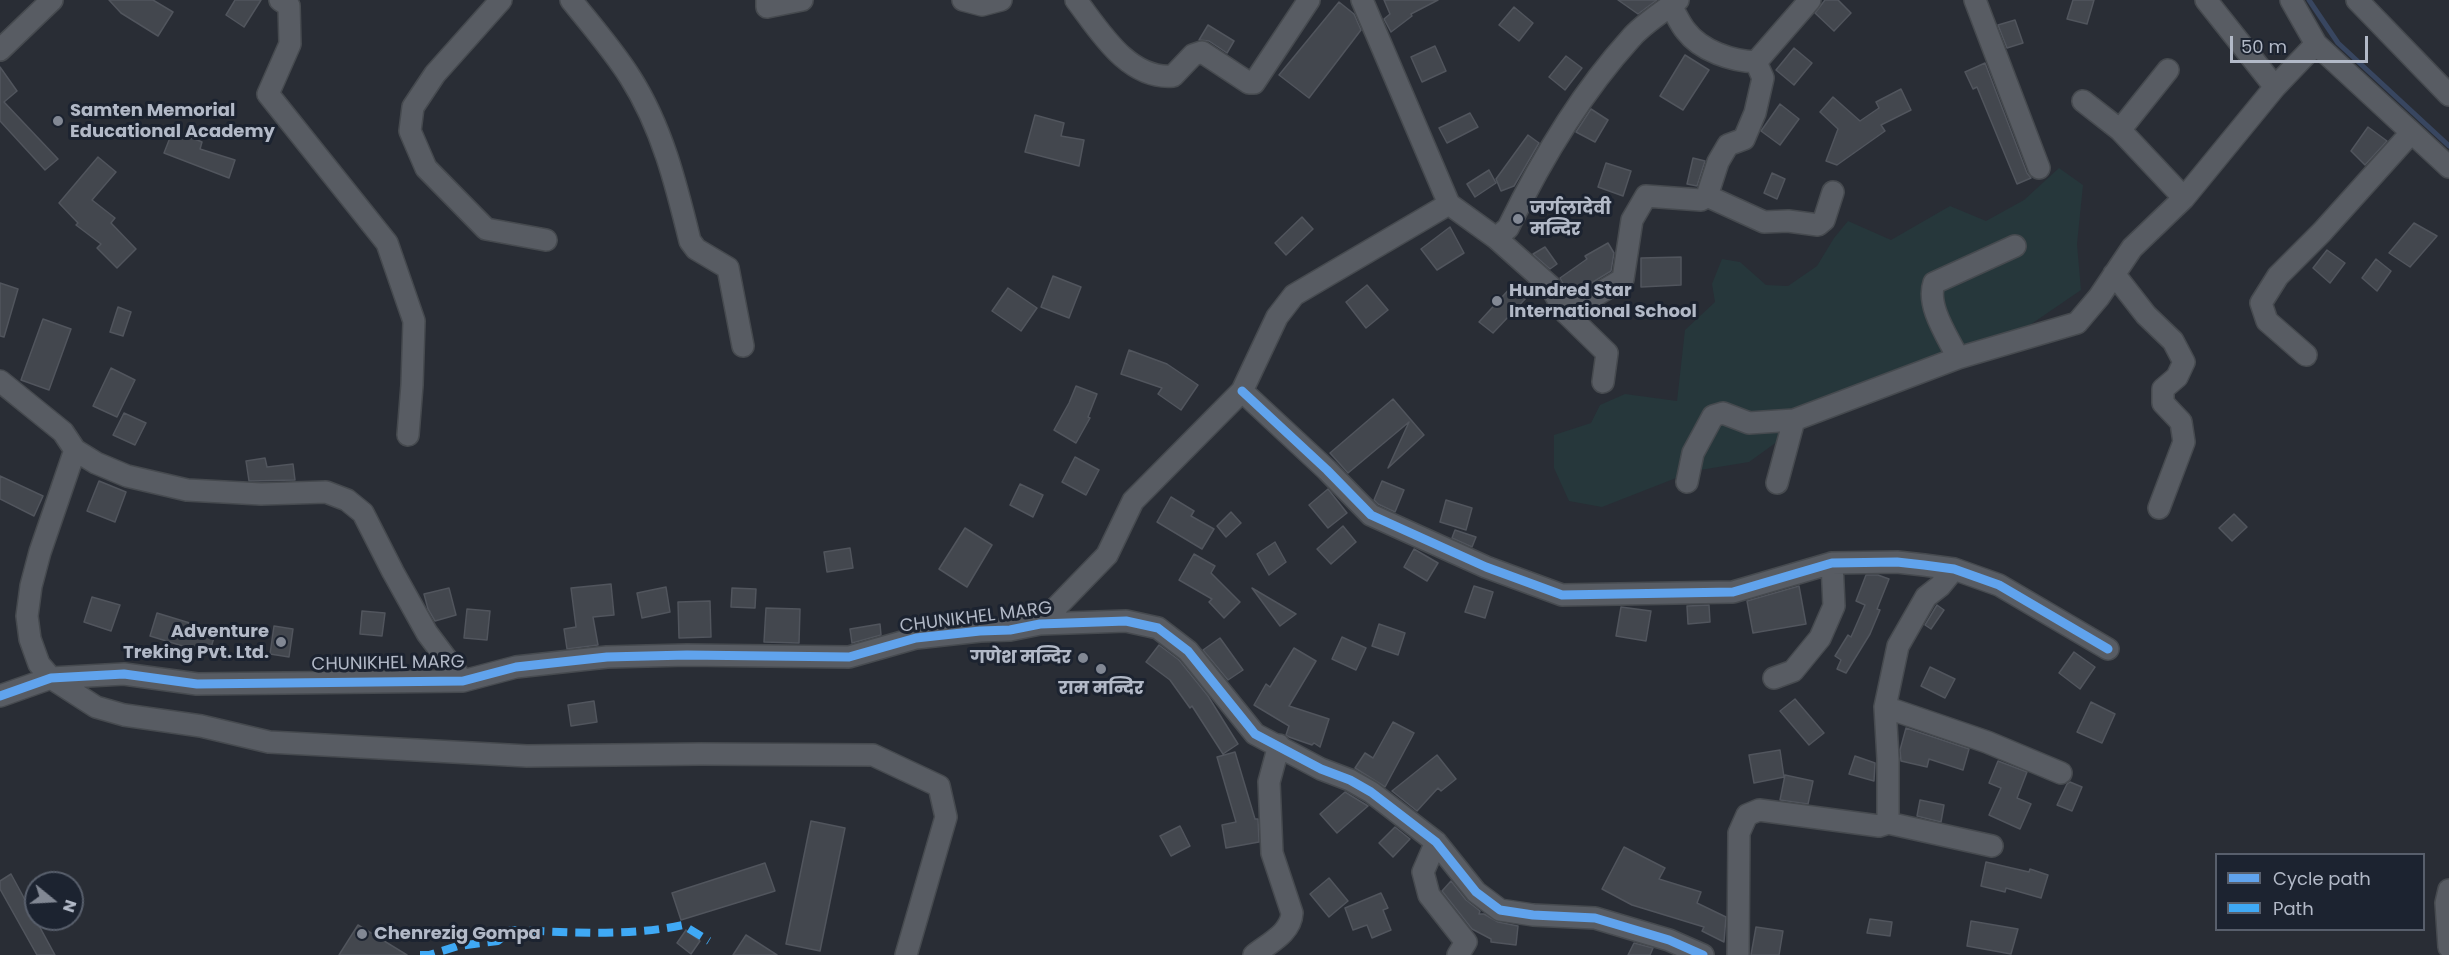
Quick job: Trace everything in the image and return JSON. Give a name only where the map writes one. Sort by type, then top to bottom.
[{"type":"street","points":[[0,50],[52,0]]},
{"type":"street","points":[[280,0],[289,6],[290,44],[268,94],[387,243],[414,321],[408,435]]},
{"type":"street","points":[[501,0],[435,74],[413,107],[410,131],[426,168],[486,229],[546,240]]},
{"type":"street","points":[[572,0],[630,77],[652,118],[669,158],[690,240],[696,249],[728,268],[743,346]]},
{"type":"street","points":[[767,0],[768,7],[802,0]]},
{"type":"street","points":[[963,0],[982,5],[1001,0]]},
{"type":"street","points":[[1076,0],[1121,55],[1142,68],[1160,76],[1173,76],[1193,55],[1202,52],[1250,83],[1254,83],[1308,0]]},
{"type":"street","points":[[1362,0],[1449,204],[1496,238],[1550,286],[1566,313],[1607,353],[1604,382]]},
{"type":"street","points":[[1756,62],[1810,0]]},
{"type":"street","points":[[1975,0],[2039,168]]},
{"type":"street","points":[[2206,0],[2275,87]]},
{"type":"street","points":[[2291,0],[2316,44],[2449,167]]},
{"type":"street","points":[[2357,0],[2421,69],[2449,95]]},
{"type":"street","points":[[1496,238],[1508,228],[1560,135],[1601,75],[1633,36],[1675,3],[1687,33],[1710,50],[1740,61],[1756,62]]},
{"type":"street","points":[[1686,482],[1693,453],[1713,416],[1723,413],[1749,423],[1794,420],[1958,358],[2077,323],[2132,248],[2184,198],[2275,87],[2316,44]]},
{"type":"street","points":[[1566,313],[1623,279],[1632,220],[1646,196],[1701,200],[1707,196],[1718,162],[1728,145],[1744,139],[1755,113],[1763,78],[1756,62]]},
{"type":"street","points":[[2120,130],[2168,70]]},
{"type":"street","points":[[2083,101],[2120,130],[2184,198]]},
{"type":"street","points":[[2306,355],[2267,321],[2261,303],[2278,276],[2322,232],[2411,133]]},
{"type":"street","points":[[1707,196],[1764,222],[1788,221],[1818,225],[1824,220],[1833,192]]},
{"type":"street","points":[[1040,624],[1107,555],[1133,501],[1242,391],[1277,317],[1294,295],[1449,204]]},
{"type":"street","points":[[1958,358],[1933,304],[1931,292],[1934,283],[2014,246]]},
{"type":"street","points":[[2114,274],[2146,315],[2173,341],[2184,362],[2177,377],[2163,389],[2163,404],[2181,422],[2184,442],[2159,508]]},
{"type":"street","points":[[0,381],[63,432],[75,450],[96,463],[127,476],[187,490],[261,494],[326,492],[347,500],[363,513],[427,633],[463,681]]},
{"type":"street","points":[[1242,391],[1327,470],[1371,515],[1486,567],[1562,595],[1733,592],[1832,563],[1897,562],[1954,569],[1999,585],[2108,649]]},
{"type":"street","points":[[1777,483],[1794,420]]},
{"type":"street","points":[[75,450],[40,552],[31,586],[27,616],[30,639],[39,664],[51,678],[96,707],[124,715],[201,726],[269,742],[527,756],[873,755],[939,786],[946,817],[906,955]]},
{"type":"street","points":[[1774,678],[1793,671],[1820,638],[1834,606],[1832,563]]},
{"type":"street","points":[[1888,823],[1885,707],[1898,646],[1926,597],[1940,586],[1954,569]]},
{"type":"street","name":"CHUNIKHEL MARG","points":[[0,696],[51,678],[124,674],[197,684],[463,681],[516,667],[607,657],[687,655],[849,657],[916,638],[1010,630],[1040,624],[1126,621],[1158,628],[1188,651],[1255,734],[1371,792],[1436,843],[1476,892],[1500,910],[1533,915],[1595,918],[1668,940],[1703,955]]},
{"type":"street","points":[[1885,707],[1987,742],[2061,773]]},
{"type":"street","points":[[1254,955],[1285,931],[1292,922],[1292,913],[1272,853],[1269,782],[1280,745]]},
{"type":"street","points":[[1738,955],[1739,833],[1747,815],[1759,810],[1879,826],[1888,823],[1992,846]]},
{"type":"street","points":[[1436,843],[1423,872],[1429,896],[1458,929],[1466,942],[1458,955]]},
{"type":"street","points":[[2449,890],[2446,903],[2449,947]]},
{"type":"shaded area","points":[[2059,168],[2083,185],[2077,244],[2081,290],[1989,353],[1813,416],[1749,462],[1694,471],[1602,507],[1569,501],[1554,468],[1554,435],[1591,423],[1600,405],[1625,394],[1677,401],[1685,330],[1715,302],[1712,284],[1722,259],[1740,262],[1766,285],[1788,286],[1817,266],[1834,238],[1848,221],[1891,240],[1950,206],[1986,221],[2024,200]]},
{"type":"building","points":[[109,0],[153,0],[173,12],[158,36],[121,13]]},
{"type":"building","points":[[235,0],[261,0],[244,27],[226,15]]},
{"type":"building","points":[[1384,0],[1438,0],[1411,14],[1412,16],[1391,32],[1384,19],[1390,14]]},
{"type":"building","points":[[1618,0],[1657,0],[1638,14]]},
{"type":"building","points":[[1825,0],[1838,0],[1851,13],[1834,31],[1815,13]]},
{"type":"building","points":[[2073,0],[2094,0],[2087,24],[2067,19]]},
{"type":"building","points":[[1339,2],[1354,14],[1361,30],[1309,98],[1279,75]]},
{"type":"building","points":[[1514,7],[1533,23],[1519,41],[1499,25]]},
{"type":"building","points":[[2015,20],[2023,43],[2007,48],[1998,25]]},
{"type":"building","points":[[1208,25],[1234,41],[1227,53],[1209,41],[1199,40]]},
{"type":"building","points":[[1435,46],[1446,71],[1422,82],[1411,57]]},
{"type":"building","points":[[1794,48],[1812,63],[1794,85],[1776,70]]},
{"type":"building","points":[[1685,55],[1709,70],[1683,110],[1660,96]]},
{"type":"building","points":[[1566,56],[1582,68],[1565,90],[1549,77]]},
{"type":"building","points":[[1985,63],[2027,173],[2031,178],[2017,184],[1977,87],[1973,89],[1965,72]]},
{"type":"building","points":[[0,67],[17,91],[4,102],[58,159],[45,170],[0,121]]},
{"type":"building","points":[[1901,89],[1911,110],[1881,125],[1885,131],[1837,165],[1826,161],[1838,129],[1820,112],[1833,97],[1860,121],[1879,108],[1876,102]]},
{"type":"building","points":[[1780,104],[1799,119],[1780,145],[1761,131]]},
{"type":"building","points":[[1591,109],[1608,120],[1595,142],[1576,132]]},
{"type":"building","points":[[1470,113],[1478,127],[1447,143],[1439,128]]},
{"type":"building","points":[[1035,115],[1064,123],[1061,136],[1084,140],[1079,166],[1025,152]]},
{"type":"building","points":[[2368,127],[2387,141],[2365,165],[2351,151]]},
{"type":"building","points":[[173,130],[202,142],[200,149],[235,160],[229,178],[164,153]]},
{"type":"building","points":[[1528,135],[1539,143],[1514,186],[1501,191],[1496,179]]},
{"type":"building","points":[[98,157],[116,172],[92,200],[115,218],[111,223],[136,249],[117,268],[97,248],[101,244],[76,225],[78,223],[59,203]]},
{"type":"building","points":[[1693,158],[1705,161],[1697,186],[1687,184]]},
{"type":"building","points":[[1606,163],[1631,171],[1623,196],[1598,187]]},
{"type":"building","points":[[1489,170],[1496,183],[1475,197],[1467,184]]},
{"type":"building","points":[[1772,173],[1785,179],[1777,199],[1764,193]]},
{"type":"building","points":[[1302,217],[1313,229],[1286,255],[1275,243]]},
{"type":"building","points":[[2414,223],[2437,236],[2410,267],[2389,253]]},
{"type":"building","points":[[1450,227],[1464,253],[1437,270],[1421,249]]},
{"type":"building","points":[[1608,243],[1614,253],[1611,271],[1570,296],[1560,278],[1587,259],[1585,256]]},
{"type":"building","points":[[1545,247],[1557,264],[1550,269],[1533,254]]},
{"type":"building","points":[[2327,250],[2345,263],[2330,283],[2313,268]]},
{"type":"building","points":[[1681,257],[1681,285],[1641,287],[1641,258]]},
{"type":"building","points":[[2376,259],[2391,271],[2377,291],[2362,278]]},
{"type":"building","points":[[1053,276],[1081,287],[1069,318],[1041,307]]},
{"type":"building","points":[[0,283],[18,289],[4,337],[0,336]]},
{"type":"building","points":[[1367,285],[1388,310],[1366,328],[1346,302]]},
{"type":"building","points":[[1513,285],[1527,297],[1493,333],[1479,322]]},
{"type":"building","points":[[1008,288],[1037,308],[1021,331],[992,311]]},
{"type":"building","points":[[118,307],[131,312],[123,336],[110,332]]},
{"type":"building","points":[[43,319],[71,329],[49,390],[21,380]]},
{"type":"building","points":[[1129,350],[1167,364],[1198,385],[1181,410],[1158,394],[1162,388],[1121,374]]},
{"type":"building","points":[[111,368],[135,380],[117,417],[93,406]]},
{"type":"building","points":[[1076,386],[1097,394],[1088,417],[1090,418],[1076,443],[1054,430]]},
{"type":"building","points":[[1393,399],[1424,435],[1388,468],[1409,422],[1348,473],[1330,453]]},
{"type":"building","points":[[124,413],[146,423],[135,445],[113,435]]},
{"type":"building","points":[[1075,457],[1099,470],[1086,495],[1062,482]]},
{"type":"building","points":[[265,458],[267,467],[293,464],[295,480],[249,481],[246,461]]},
{"type":"building","points":[[0,476],[43,496],[34,516],[0,499]]},
{"type":"building","points":[[99,481],[126,492],[115,522],[87,511]]},
{"type":"building","points":[[1382,481],[1404,490],[1395,512],[1374,500]]},
{"type":"building","points":[[1020,484],[1043,495],[1033,517],[1010,505]]},
{"type":"building","points":[[1328,489],[1347,513],[1328,528],[1309,505]]},
{"type":"building","points":[[1171,497],[1194,511],[1191,516],[1214,529],[1202,549],[1157,522]]},
{"type":"building","points":[[1446,500],[1472,508],[1466,530],[1440,522]]},
{"type":"building","points":[[1231,512],[1241,523],[1226,537],[1217,526]]},
{"type":"building","points":[[2234,514],[2247,527],[2232,541],[2219,528]]},
{"type":"building","points":[[1343,526],[1356,542],[1331,564],[1317,549]]},
{"type":"building","points":[[965,528],[992,545],[967,587],[939,569]]},
{"type":"building","points":[[1455,530],[1476,537],[1472,547],[1452,538]]},
{"type":"building","points":[[1275,542],[1286,562],[1269,575],[1257,554]]},
{"type":"building","points":[[850,548],[853,568],[827,572],[824,552]]},
{"type":"building","points":[[1414,549],[1438,563],[1427,581],[1404,567]]},
{"type":"building","points":[[1194,554],[1215,566],[1211,573],[1240,602],[1224,618],[1209,602],[1212,599],[1179,580]]},
{"type":"building","points":[[1866,575],[1878,575],[1889,579],[1870,634],[1846,673],[1837,669],[1841,660],[1835,656],[1848,635],[1851,637],[1865,605],[1856,601]]},
{"type":"building","points":[[611,584],[614,615],[593,617],[598,645],[567,649],[564,629],[576,627],[571,588]]},
{"type":"building","points":[[1474,586],[1493,592],[1485,618],[1465,612]]},
{"type":"building","points":[[1799,586],[1806,624],[1753,633],[1747,601]]},
{"type":"building","points":[[666,587],[670,612],[642,618],[637,593]]},
{"type":"building","points":[[449,588],[456,615],[435,621],[428,609],[424,594]]},
{"type":"building","points":[[732,588],[756,589],[755,608],[731,607]]},
{"type":"building","points":[[1252,588],[1296,614],[1280,626]]},
{"type":"building","points":[[92,597],[120,605],[111,631],[84,622]]},
{"type":"building","points":[[710,601],[711,637],[679,638],[678,602]]},
{"type":"building","points":[[1709,605],[1710,622],[1688,624],[1687,606]]},
{"type":"building","points":[[1937,605],[1944,610],[1931,629],[1925,625]]},
{"type":"building","points":[[1621,607],[1651,611],[1646,641],[1616,636]]},
{"type":"building","points":[[766,608],[800,609],[799,643],[764,642]]},
{"type":"building","points":[[467,609],[490,611],[487,640],[464,638]]},
{"type":"building","points":[[362,611],[385,613],[382,636],[360,634]]},
{"type":"building","points":[[157,613],[216,631],[209,654],[150,636]]},
{"type":"building","points":[[880,624],[881,635],[852,643],[850,629]]},
{"type":"building","points":[[1379,624],[1405,633],[1398,655],[1372,646]]},
{"type":"building","name":"Adventure Treking Pvt. Ltd.","points":[[274,626],[293,629],[289,657],[270,654]]},
{"type":"building","points":[[1342,637],[1366,648],[1356,670],[1332,659]]},
{"type":"building","points":[[1220,638],[1243,670],[1228,680],[1203,650]]},
{"type":"building","points":[[1159,645],[1179,660],[1208,696],[1238,744],[1223,754],[1192,706],[1190,708],[1170,680],[1146,662]]},
{"type":"building","points":[[1294,648],[1316,661],[1289,706],[1329,719],[1320,747],[1314,743],[1312,745],[1289,737],[1286,735],[1289,726],[1254,705],[1266,684],[1270,687]]},
{"type":"building","points":[[2074,652],[2095,667],[2080,689],[2059,673]]},
{"type":"building","points":[[1930,667],[1955,679],[1945,698],[1921,686]]},
{"type":"building","points":[[1795,699],[1824,733],[1809,745],[1780,711]]},
{"type":"building","points":[[594,701],[597,722],[571,726],[568,705]]},
{"type":"building","points":[[2091,702],[2115,714],[2102,743],[2077,732]]},
{"type":"building","points":[[1393,722],[1414,733],[1385,787],[1355,768],[1365,753],[1373,758]]},
{"type":"building","points":[[1906,728],[1969,749],[1963,770],[1929,759],[1927,767],[1901,761],[1900,750]]},
{"type":"building","points":[[1780,750],[1784,777],[1754,783],[1749,755]]},
{"type":"building","points":[[1235,752],[1255,819],[1258,819],[1259,842],[1226,848],[1222,825],[1236,822],[1217,757]]},
{"type":"building","points":[[1437,755],[1456,779],[1441,791],[1438,788],[1417,811],[1392,791]]},
{"type":"building","points":[[1855,756],[1875,763],[1874,781],[1849,774]]},
{"type":"building","points":[[1998,761],[2027,772],[2017,798],[2031,804],[2020,829],[1989,815],[2001,788],[1989,783]]},
{"type":"building","points":[[1785,775],[1813,781],[1808,804],[1780,800]]},
{"type":"building","points":[[2070,782],[2082,787],[2072,811],[2057,805]]},
{"type":"building","points":[[1345,792],[1368,806],[1337,833],[1320,814]]},
{"type":"building","points":[[1920,800],[1944,805],[1941,822],[1917,816]]},
{"type":"building","points":[[811,821],[845,828],[820,951],[786,944]]},
{"type":"building","points":[[1180,826],[1190,846],[1171,856],[1160,836]]},
{"type":"building","points":[[1395,827],[1410,839],[1393,857],[1379,843]]},
{"type":"building","points":[[1624,847],[1665,868],[1659,879],[1701,892],[1697,903],[1726,917],[1724,942],[1702,931],[1704,927],[1632,905],[1602,889]]},
{"type":"building","points":[[1986,862],[2029,872],[2030,869],[2048,875],[2041,898],[2006,888],[2005,892],[1981,886]]},
{"type":"building","points":[[765,863],[775,891],[681,920],[672,893]]},
{"type":"building","points":[[11,874],[24,898],[24,931],[42,931],[55,955],[37,955],[0,889],[0,881]]},
{"type":"building","points":[[1329,878],[1348,901],[1329,917],[1310,894]]},
{"type":"building","points":[[1451,881],[1466,900],[1480,911],[1479,914],[1484,914],[1498,922],[1518,926],[1516,945],[1491,942],[1491,939],[1472,929],[1442,891]]},
{"type":"building","points":[[1381,893],[1388,908],[1383,910],[1391,930],[1372,938],[1367,925],[1353,930],[1345,908]]},
{"type":"building","points":[[1870,919],[1892,922],[1890,936],[1867,933]]},
{"type":"building","points":[[1971,921],[2018,929],[2011,954],[1967,946]]},
{"type":"building","name":"Chenrezig Gompa","points":[[358,925],[407,955],[339,955]]},
{"type":"building","points":[[1756,927],[1783,931],[1779,955],[1751,955]]},
{"type":"building","points":[[686,930],[700,941],[691,954],[677,943]]},
{"type":"building","points":[[746,935],[777,955],[733,955]]},
{"type":"building","points":[[1634,943],[1653,948],[1650,955],[1628,955]]},
{"type":"waterway","points":[[2309,0],[2338,43],[2449,146]]},
{"type":"marked path","points":[[420,955],[429,955],[458,946],[498,941],[511,930],[619,932],[683,925],[709,941]]},
{"type":"cycle path","points":[[1242,391],[1327,470],[1371,515],[1486,567],[1562,595],[1733,592],[1832,563],[1897,562],[1954,569],[1999,585],[2108,649]]},
{"type":"cycle path","points":[[0,696],[51,678],[124,674],[197,684],[463,681],[516,667],[607,657],[687,655],[849,657],[916,638],[1010,630],[1040,624],[1126,621],[1158,628],[1188,651],[1255,734],[1371,792],[1436,842],[1476,892],[1500,910],[1533,915],[1595,918],[1669,940],[1703,955]]},
{"type":"place","name":"Samten Memorial Educational Academy","points":[[58,121]]},
{"type":"place","name":"जर्गलादेवी मन्दिर","points":[[1518,219]]},
{"type":"place","name":"Hundred Star International School","points":[[1497,301]]},
{"type":"place","name":"Adventure Treking Pvt. Ltd.","points":[[281,642]]},
{"type":"place","name":"गणेश मन्दिर","points":[[1083,658]]},
{"type":"place","name":"राम मन्दिर","points":[[1101,669]]},
{"type":"place","name":"Chenrezig Gompa","points":[[362,934]]}]
